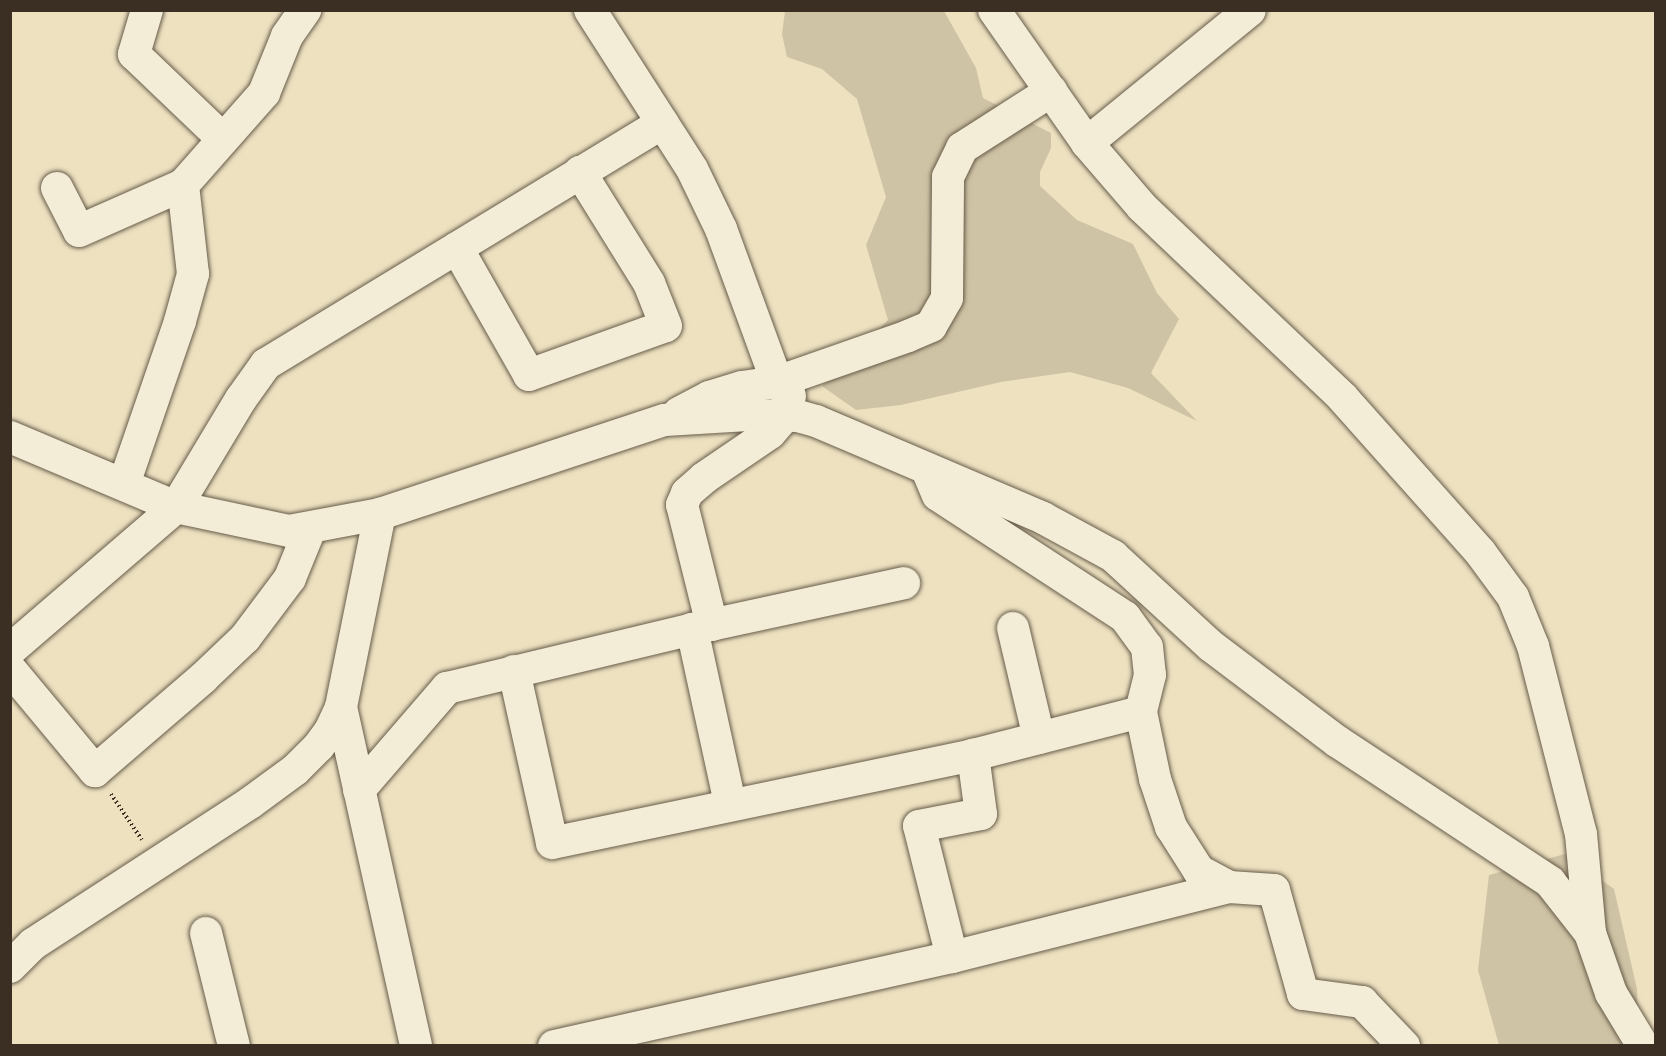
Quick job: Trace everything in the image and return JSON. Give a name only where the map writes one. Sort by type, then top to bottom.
[{"type":"street","points":[[147,10],[134,54],[224,139]]},
{"type":"street","points":[[57,188],[79,231],[183,185],[264,93],[287,36],[305,10]]},
{"type":"street","points":[[590,10],[692,169],[721,230],[777,382],[816,421]]},
{"type":"street","points":[[994,10],[1087,143],[1142,207],[1342,397],[1480,552],[1513,597],[1533,646],[1581,834],[1590,933],[1611,993],[1643,1046]]},
{"type":"street","points":[[1087,143],[1250,10]]},
{"type":"street","points":[[10,437],[176,507],[256,526],[289,531],[310,529],[380,514],[665,420],[709,397],[742,387],[777,382],[931,326],[947,298],[948,177],[962,148],[1051,91]]},
{"type":"street","points":[[10,650],[176,507],[241,399],[266,364],[663,123]]},
{"type":"street","points":[[457,248],[530,375],[666,326],[649,283],[580,172]]},
{"type":"street","points":[[124,484],[180,321],[193,274],[183,185]]},
{"type":"street","points":[[665,420],[748,415],[785,416],[816,421],[1043,518],[1113,556],[1211,646],[1338,742],[1550,882],[1590,933]]},
{"type":"street","points":[[730,804],[682,505],[687,494],[704,478],[770,433],[785,416]]},
{"type":"street","points":[[926,469],[938,495],[1125,617],[1147,647],[1150,675],[1141,712],[1155,779],[1171,827],[1199,871],[1229,887]]},
{"type":"street","points":[[11,964],[33,944],[158,864],[295,770],[325,739],[341,707],[380,514]]},
{"type":"street","points":[[10,669],[95,771],[203,678],[245,638],[290,578],[310,529]]},
{"type":"street","points":[[359,790],[447,688],[702,627],[904,583]]},
{"type":"street","points":[[1013,628],[1039,738]]},
{"type":"street","points":[[514,671],[552,843],[973,755],[1141,712]]},
{"type":"street","points":[[341,707],[416,1046]]},
{"type":"street","points":[[952,957],[919,826],[981,814],[973,755]]},
{"type":"street","points":[[554,1046],[952,957],[1229,887],[1274,891],[1303,994],[1362,1002],[1404,1046]]},
{"type":"street","points":[[206,933],[234,1046]]},
{"type":"path","points":[[95,771],[158,864]]},
{"type":"shaded area","points":[[785,11],[944,11],[976,68],[983,98],[1051,133],[1051,148],[1040,172],[1040,186],[1077,220],[1133,244],[1157,293],[1179,319],[1151,373],[1197,421],[1128,388],[1070,372],[1001,382],[901,405],[856,410],[822,386],[888,320],[866,245],[886,197],[857,99],[822,69],[787,57],[782,34]]},
{"type":"shaded area","points":[[1565,854],[1614,889],[1637,989],[1639,1045],[1499,1045],[1478,970],[1489,875]]}]
